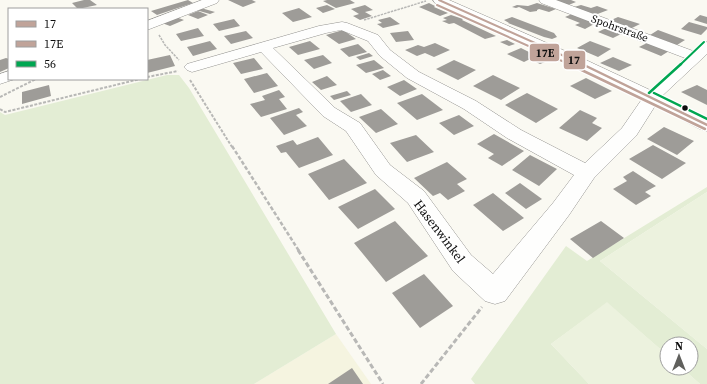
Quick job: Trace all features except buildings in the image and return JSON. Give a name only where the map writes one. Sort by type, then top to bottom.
[{"type":"street","points":[[151,24],[212,0]]},
{"type":"street","points":[[439,0],[521,36],[652,97],[707,125]]},
{"type":"street","name":"Spohrstraße","points":[[545,0],[701,51]]},
{"type":"street","points":[[184,69],[324,29],[342,26],[356,30],[373,38],[385,52],[413,75],[470,106],[514,134],[587,173]]},
{"type":"street","name":"Hasenwinkel","points":[[264,47],[329,112],[353,127],[383,170],[416,197],[462,262],[495,292]]},
{"type":"street","points":[[495,292],[587,173],[629,132],[652,97],[701,51]]},
{"type":"path","points":[[342,26],[430,0]]},
{"type":"path","points":[[151,24],[161,40],[172,51],[184,69],[383,384]]},
{"type":"path","points":[[148,77],[184,69]]},
{"type":"path","points":[[0,109],[5,112],[136,80]]},
{"type":"path","points":[[421,384],[452,342],[495,292]]},
{"type":"green space","points":[[167,75],[179,75],[189,88],[336,334],[254,384],[0,384],[0,112],[5,115]]},
{"type":"green space","points":[[707,187],[707,192],[600,261],[691,336],[659,336],[659,348],[607,303],[551,344],[589,384],[475,384],[471,379],[566,246],[587,261]]},
{"type":"green space","points":[[707,192],[707,349],[699,342],[699,336],[691,336],[600,261]]},
{"type":"green space","points":[[607,302],[659,348],[659,376],[691,376],[700,384],[589,384],[551,344]]},
{"type":"green space","points":[[336,334],[371,384],[254,384]]},
{"type":"green space","points":[[699,342],[707,349],[707,384],[700,384],[691,376],[699,376]]},
{"type":"transit line","name":"17","points":[[439,0],[583,64],[707,125]]},
{"type":"transit line","name":"17E","points":[[437,5],[581,69],[705,129]]},
{"type":"transit line","name":"56","points":[[649,93],[704,42]]},
{"type":"transit line","name":"56","points":[[654,93],[707,119]]}]
